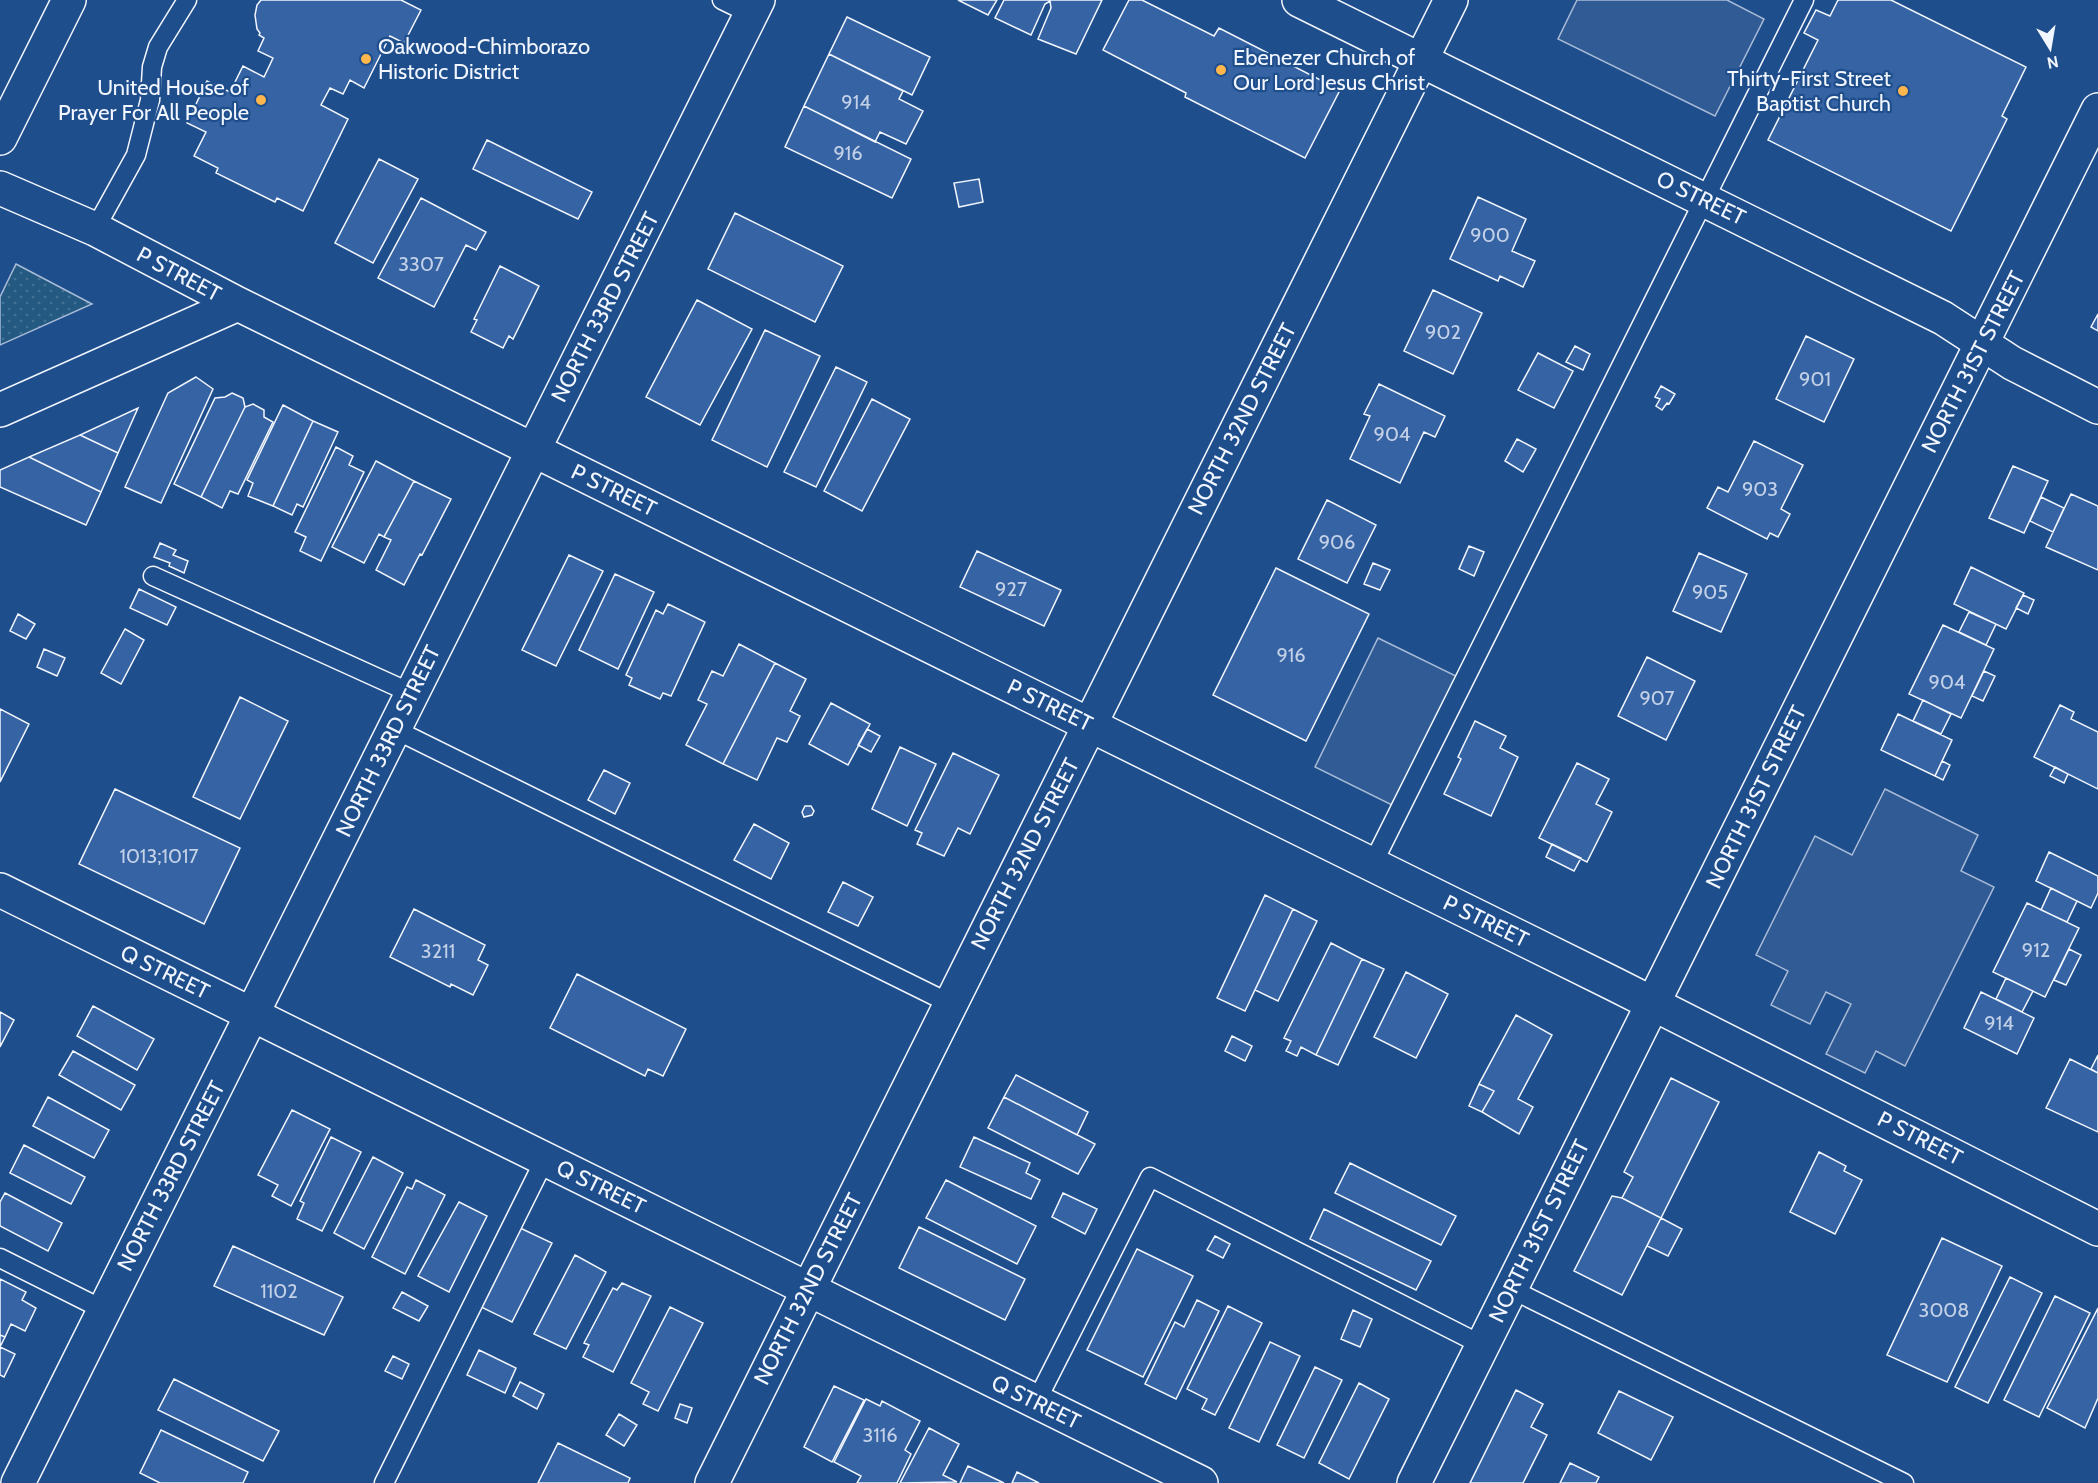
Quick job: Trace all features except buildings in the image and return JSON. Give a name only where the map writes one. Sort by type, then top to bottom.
[{"type":"street","points":[[0,138],[69,0]]},
{"type":"street","name":"O STREET","points":[[1299,0],[1943,318],[2012,363],[2098,407]]},
{"type":"street","name":"NORTH 32ND STREET","points":[[712,1483],[1451,0]]},
{"type":"street","name":"NORTH 33RD STREET","points":[[18,1483],[533,450],[744,5]]},
{"type":"street","name":"NORTH 31ST STREET","points":[[1414,1483],[2098,110]]},
{"type":"street","name":"P STREET","points":[[0,188],[95,229],[237,304],[1653,1003],[2098,1229]]},
{"type":"street","points":[[0,410],[237,304]]},
{"type":"street","name":"Q STREET","points":[[0,890],[1201,1483]]},
{"type":"lane","points":[[95,229],[136,155],[150,100],[152,67],[158,46],[187,0]]},
{"type":"lane","points":[[1372,864],[1804,0]]},
{"type":"lane","points":[[153,576],[411,693]]},
{"type":"lane","points":[[394,729],[951,1004]]},
{"type":"lane","points":[[384,1483],[545,1159]]},
{"type":"lane","points":[[1036,1402],[1150,1177],[1482,1346]]},
{"type":"lane","points":[[0,1258],[104,1310]]},
{"type":"lane","points":[[1510,1289],[1904,1483]]},
{"type":"shaded area","points":[[1577,0],[1727,0],[1764,19],[1715,116],[1558,39]]},
{"type":"shaded area","points":[[16,264],[92,304],[0,345],[0,297]]},
{"type":"shaded area","points":[[1378,638],[1460,678],[1396,807],[1315,767]]},
{"type":"shaded area","points":[[1885,789],[1978,835],[1961,871],[1994,887],[1905,1066],[1876,1051],[1865,1073],[1826,1054],[1851,1004],[1826,992],[1810,1024],[1771,1005],[1788,971],[1756,955],[1815,836],[1852,855]]},
{"type":"place","name":"Oakwood-Chimborazo Historic District","points":[[366,59]]},
{"type":"place","name":"Ebenezer Church of Our Lord Jesus Christ","points":[[1221,70]]},
{"type":"place","name":"Thirty-First Street Baptist Church","points":[[1903,91]]},
{"type":"place","name":"United House of Prayer For All People","points":[[261,100]]}]
